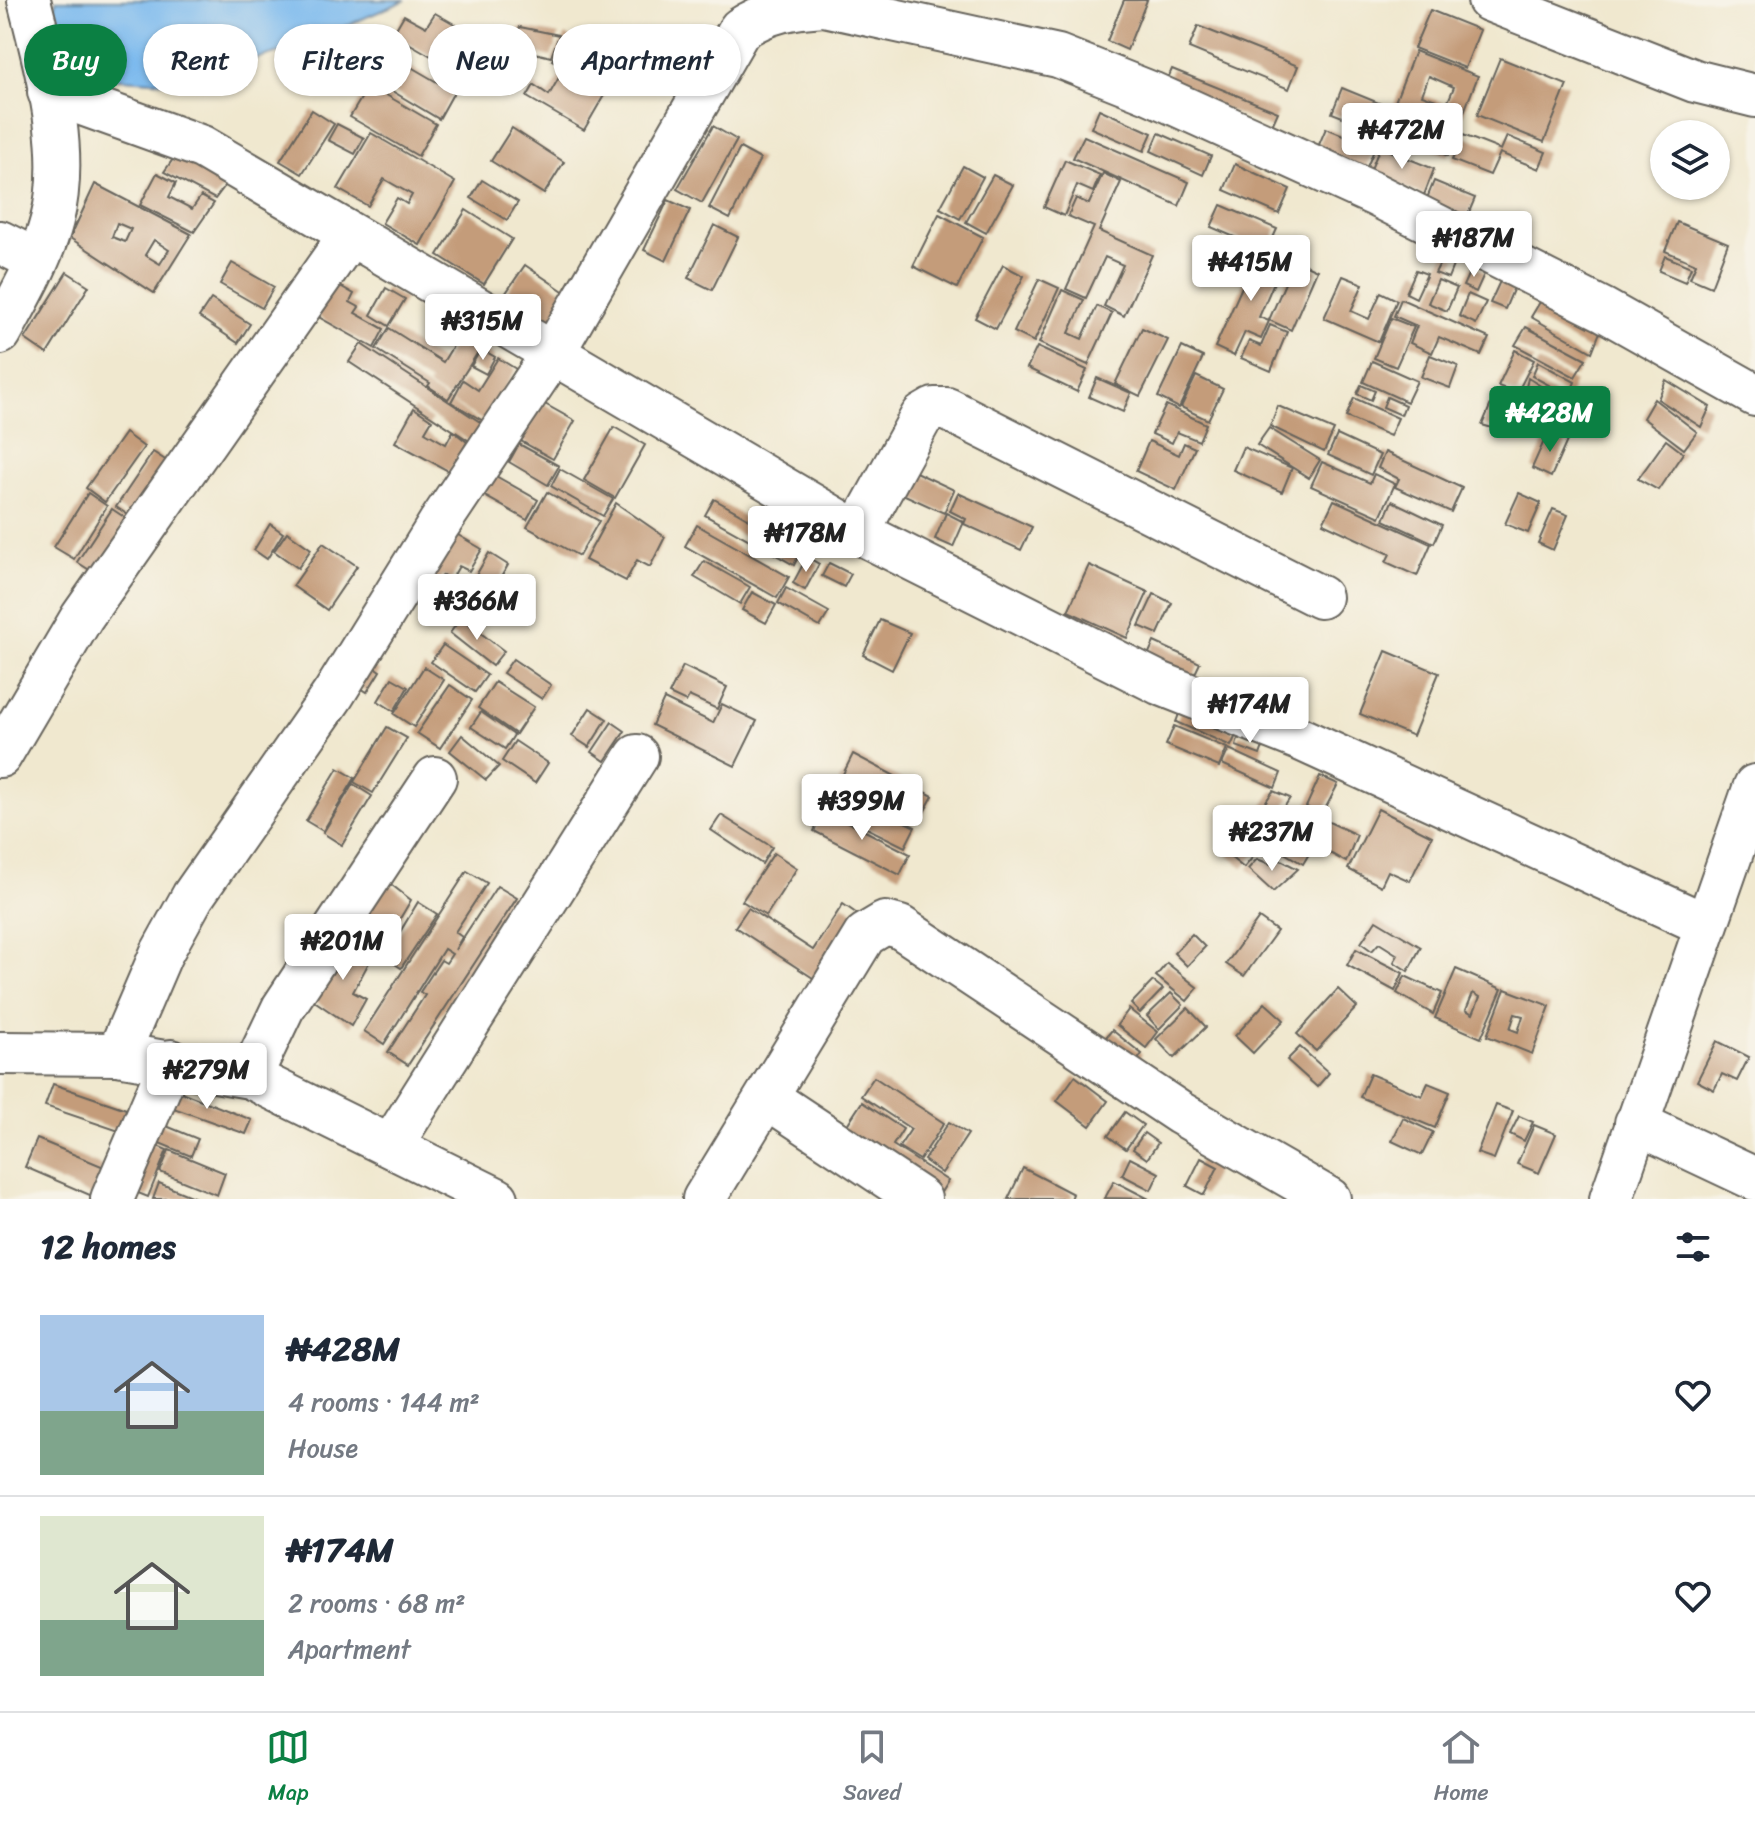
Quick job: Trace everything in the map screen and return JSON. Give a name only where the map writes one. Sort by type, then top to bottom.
[{"type":"street","points":[[29,0],[34,24]]},
{"type":"street","points":[[1489,0],[1695,81],[1755,96]]},
{"type":"street","points":[[118,1054],[161,954],[193,896],[333,695],[439,524],[552,355],[740,29],[762,15],[787,7],[824,5],[1058,56],[1151,93],[1455,235],[1604,310],[1755,395]]},
{"type":"street","points":[[0,333],[18,251],[52,221],[58,169],[49,96]]},
{"type":"street","points":[[60,96],[202,147],[858,532],[1159,683],[1300,739],[1706,925]]},
{"type":"street","points":[[0,756],[82,617],[350,235]]},
{"type":"street","points":[[858,532],[922,416],[934,409],[947,409],[1320,597]]},
{"type":"street","points":[[391,1146],[637,756]]},
{"type":"street","points":[[250,1077],[283,1008],[435,778]]},
{"type":"street","points":[[1611,1199],[1755,786]]},
{"type":"street","points":[[704,1199],[865,935],[885,923],[900,927],[1180,1113],[1329,1199]]},
{"type":"street","points":[[0,1053],[118,1054],[250,1077],[497,1199]]},
{"type":"street","points":[[112,1199],[171,1061]]},
{"type":"street","points":[[768,1098],[920,1199]]},
{"type":"street","points":[[1636,1123],[1755,1179]]},
{"type":"water","points":[[56,0],[406,0],[350,24],[274,24],[274,54],[258,58],[258,24],[143,24],[143,80],[127,79],[127,24],[52,24]]},
{"type":"building","points":[[1124,0],[1147,0],[1127,50],[1107,41]]},
{"type":"building","points":[[1430,10],[1480,30],[1465,68],[1414,48]]},
{"type":"building","points":[[435,13],[454,24],[428,24],[428,54],[412,45],[412,24],[399,24],[404,15],[426,27]]},
{"type":"building","points":[[1198,26],[1298,66],[1289,89],[1189,48]]},
{"type":"building","points":[[537,30],[553,34],[551,57],[537,54]]},
{"type":"building","points":[[1415,51],[1478,76],[1456,132],[1393,107]],"holes":[[[1429,76],[1454,87],[1447,104],[1422,95]]]},
{"type":"building","points":[[1500,58],[1567,85],[1544,142],[1477,115]]},
{"type":"building","points":[[412,68],[428,77],[428,96],[452,96],[439,119],[400,96],[412,96]]},
{"type":"building","points":[[1172,69],[1278,112],[1271,128],[1165,85]]},
{"type":"building","points":[[537,87],[549,95],[553,88],[553,96],[604,96],[584,130],[527,97],[537,96]]},
{"type":"building","points":[[1342,88],[1396,110],[1386,134],[1332,113]]},
{"type":"building","points":[[362,96],[388,96],[436,124],[418,156],[350,117]]},
{"type":"building","points":[[1099,109],[1152,133],[1144,151],[1091,128]]},
{"type":"building","points":[[312,110],[334,124],[302,174],[280,161]]},
{"type":"building","points":[[1400,112],[1456,135],[1448,156],[1392,134]]},
{"type":"building","points":[[337,124],[364,138],[355,154],[328,140]]},
{"type":"building","points":[[713,126],[737,140],[702,203],[677,189]]},
{"type":"building","points":[[512,128],[564,162],[544,194],[491,161]]},
{"type":"building","points":[[1326,128],[1375,148],[1364,174],[1315,154]]},
{"type":"building","points":[[371,133],[455,182],[420,245],[382,223],[397,198],[407,204],[412,195],[384,179],[368,206],[338,189]]},
{"type":"building","points":[[1159,133],[1211,156],[1203,175],[1151,151]]},
{"type":"building","points":[[1463,135],[1501,150],[1507,136],[1546,152],[1539,169],[1500,153],[1490,175],[1452,160]]},
{"type":"building","points":[[1084,136],[1189,182],[1179,206],[1073,158]]},
{"type":"building","points":[[1380,147],[1434,169],[1424,195],[1369,174]]},
{"type":"building","points":[[740,148],[760,159],[730,219],[709,208]]},
{"type":"building","points":[[178,152],[230,179],[215,199],[164,172]]},
{"type":"building","points":[[1065,160],[1100,175],[1093,192],[1077,185],[1064,216],[1044,207]]},
{"type":"building","points":[[1235,164],[1290,189],[1279,214],[1224,190]]},
{"type":"building","points":[[963,166],[983,177],[960,219],[940,208]]},
{"type":"building","points":[[157,173],[176,183],[169,197],[192,209],[201,196],[214,203],[194,232],[140,205]]},
{"type":"building","points":[[1103,173],[1121,182],[1099,231],[1152,255],[1124,316],[1104,306],[1123,265],[1105,257],[1086,298],[1066,289],[1094,227],[1068,216],[1076,198],[1089,204]]},
{"type":"building","points":[[993,175],[1013,185],[986,233],[966,222]]},
{"type":"building","points":[[482,180],[518,202],[507,220],[471,198]]},
{"type":"building","points":[[1434,181],[1475,198],[1467,217],[1426,201]]},
{"type":"building","points":[[95,184],[191,234],[154,293],[70,238]],"holes":[[[117,223],[131,229],[125,242],[112,237]],[[154,240],[169,250],[160,264],[145,255]]]},
{"type":"building","points":[[668,200],[690,210],[666,261],[644,250]]},
{"type":"building","points":[[1221,205],[1277,229],[1267,251],[1211,227]]},
{"type":"building","points":[[466,210],[512,239],[484,284],[438,255]]},
{"type":"building","points":[[939,214],[983,237],[957,288],[913,266]]},
{"type":"building","points":[[1677,222],[1728,243],[1711,287],[1690,278],[1696,264],[1665,251]]},
{"type":"building","points":[[714,225],[738,237],[712,290],[688,278]]},
{"type":"building","points":[[1259,249],[1284,259],[1259,317],[1269,321],[1261,339],[1245,332],[1234,356],[1215,347]]},
{"type":"building","points":[[1445,253],[1456,258],[1448,278],[1435,273]]},
{"type":"building","points":[[1665,256],[1691,267],[1685,282],[1659,271]]},
{"type":"building","points":[[1295,260],[1317,270],[1291,330],[1269,320]]},
{"type":"building","points":[[232,263],[274,287],[262,308],[220,284]]},
{"type":"building","points":[[525,265],[569,295],[543,333],[499,303]]},
{"type":"building","points":[[1003,265],[1024,276],[996,329],[975,318]]},
{"type":"building","points":[[1472,266],[1485,272],[1476,292],[1463,286]]},
{"type":"building","points":[[1416,270],[1427,274],[1416,298],[1406,293]]},
{"type":"building","points":[[67,272],[89,286],[47,354],[25,339]]},
{"type":"building","points":[[1343,276],[1363,284],[1351,311],[1369,319],[1381,292],[1397,300],[1379,342],[1324,318]]},
{"type":"building","points":[[1039,279],[1059,288],[1034,342],[1014,332]]},
{"type":"building","points":[[1501,279],[1515,285],[1505,309],[1490,303]]},
{"type":"building","points":[[1438,280],[1457,288],[1447,311],[1428,303]]},
{"type":"building","points":[[335,283],[354,294],[350,302],[359,307],[355,313],[384,329],[374,348],[317,316]]},
{"type":"building","points":[[386,288],[405,299],[389,326],[371,315]]},
{"type":"building","points":[[1062,290],[1084,300],[1069,333],[1082,339],[1097,306],[1112,313],[1088,365],[1039,343]]},
{"type":"building","points":[[1468,294],[1486,302],[1476,324],[1459,316]]},
{"type":"building","points":[[211,299],[250,324],[238,343],[199,317]]},
{"type":"building","points":[[1401,299],[1489,338],[1481,355],[1439,337],[1432,353],[1410,343],[1417,326],[1394,316]]},
{"type":"building","points":[[1540,302],[1600,332],[1592,352],[1531,317]]},
{"type":"building","points":[[1391,318],[1414,327],[1396,367],[1374,358]]},
{"type":"building","points":[[1270,325],[1287,332],[1271,371],[1241,358],[1249,341],[1261,346]]},
{"type":"building","points":[[1526,327],[1586,359],[1575,377],[1515,345]]},
{"type":"building","points":[[389,328],[443,362],[459,336],[480,349],[448,399],[428,386],[430,383],[376,349]]},
{"type":"building","points":[[1142,328],[1168,340],[1140,396],[1115,384]]},
{"type":"building","points":[[361,344],[483,424],[471,442],[349,362]]},
{"type":"building","points":[[1037,347],[1087,370],[1077,392],[1027,368]]},
{"type":"building","points":[[1182,347],[1203,357],[1179,408],[1158,397]]},
{"type":"building","points":[[481,349],[495,357],[486,374],[471,366]]},
{"type":"building","points":[[1515,350],[1534,360],[1517,393],[1498,386]]},
{"type":"building","points":[[1430,355],[1458,366],[1450,388],[1421,377]]},
{"type":"building","points":[[498,358],[516,369],[485,422],[451,402],[463,380],[478,390]]},
{"type":"building","points":[[1372,361],[1417,381],[1407,402],[1363,382]]},
{"type":"building","points":[[1538,362],[1575,382],[1569,396],[1532,376]]},
{"type":"building","points":[[1196,376],[1223,389],[1208,420],[1181,407]]},
{"type":"building","points":[[1097,378],[1131,393],[1123,412],[1089,397]]},
{"type":"building","points":[[1528,378],[1563,400],[1557,410],[1524,396]]},
{"type":"building","points":[[1666,380],[1710,407],[1701,427],[1658,399]]},
{"type":"building","points":[[1361,385],[1375,391],[1371,400],[1357,394]]},
{"type":"building","points":[[1496,392],[1516,400],[1506,432],[1482,425]]},
{"type":"building","points":[[1387,397],[1405,405],[1401,415],[1383,407]]},
{"type":"building","points":[[1354,398],[1398,418],[1390,436],[1346,417]]},
{"type":"building","points":[[1520,398],[1555,413],[1547,430],[1516,418]]},
{"type":"building","points":[[1654,399],[1697,432],[1684,449],[1643,418]]},
{"type":"building","points":[[543,403],[575,421],[553,459],[521,441]]},
{"type":"building","points":[[1166,405],[1206,424],[1199,441],[1177,432],[1172,443],[1152,434]]},
{"type":"building","points":[[1278,406],[1334,430],[1324,452],[1270,426]]},
{"type":"building","points":[[414,408],[432,420],[425,432],[446,444],[453,431],[467,442],[450,472],[395,442]]},
{"type":"building","points":[[614,427],[645,445],[615,498],[584,480]]},
{"type":"building","points":[[1269,428],[1320,460],[1309,478],[1257,445]]},
{"type":"building","points":[[1548,432],[1567,441],[1551,477],[1532,468]]},
{"type":"building","points":[[125,433],[144,447],[105,502],[86,488]]},
{"type":"building","points":[[1337,435],[1380,455],[1371,475],[1328,455]]},
{"type":"building","points":[[1666,440],[1683,453],[1658,490],[1638,479]]},
{"type":"building","points":[[1149,441],[1179,455],[1184,443],[1195,448],[1176,490],[1136,471]]},
{"type":"building","points":[[519,444],[559,466],[548,485],[509,462]]},
{"type":"building","points":[[1243,447],[1292,468],[1282,492],[1233,470]]},
{"type":"building","points":[[153,452],[173,465],[136,520],[116,507]]},
{"type":"building","points":[[1385,452],[1462,488],[1451,512],[1395,487],[1399,479],[1378,468]]},
{"type":"building","points":[[1322,462],[1370,483],[1374,474],[1395,484],[1380,517],[1311,486]]},
{"type":"building","points":[[907,468],[954,490],[944,513],[896,491]]},
{"type":"building","points":[[560,469],[613,499],[603,516],[551,486]]},
{"type":"building","points":[[494,475],[538,500],[527,520],[483,495]]},
{"type":"building","points":[[547,492],[599,521],[579,556],[527,527]]},
{"type":"building","points":[[88,493],[107,506],[74,559],[54,547]]},
{"type":"building","points":[[958,493],[1032,527],[1021,550],[964,524],[966,519],[950,511]]},
{"type":"building","points":[[1519,493],[1541,503],[1528,533],[1505,524]]},
{"type":"building","points":[[714,499],[802,549],[794,565],[705,515]]},
{"type":"building","points":[[1334,500],[1431,544],[1417,576],[1386,562],[1390,554],[1323,523]]},
{"type":"building","points":[[1392,501],[1442,525],[1434,543],[1384,520]]},
{"type":"building","points":[[616,503],[665,537],[650,567],[637,560],[626,581],[585,560]]},
{"type":"building","points":[[112,509],[133,523],[99,576],[77,562]]},
{"type":"building","points":[[1553,509],[1568,515],[1553,550],[1538,543]]},
{"type":"building","points":[[946,513],[964,522],[953,547],[935,539]]},
{"type":"building","points":[[270,524],[283,533],[267,559],[254,550]]},
{"type":"building","points":[[697,525],[789,577],[777,598],[685,546]]},
{"type":"building","points":[[446,528],[482,549],[469,571],[459,566],[451,580],[443,575],[434,590],[416,579]]},
{"type":"building","points":[[287,532],[311,549],[298,568],[274,551]]},
{"type":"building","points":[[323,543],[357,566],[327,610],[293,586]]},
{"type":"building","points":[[489,553],[508,565],[477,619],[457,608]]},
{"type":"building","points":[[807,557],[819,564],[805,590],[793,583]]},
{"type":"building","points":[[704,561],[750,587],[740,604],[694,577]]},
{"type":"building","points":[[829,563],[851,574],[844,587],[822,576]]},
{"type":"building","points":[[1089,565],[1148,592],[1127,638],[1068,611]]},
{"type":"building","points":[[786,588],[829,612],[820,627],[778,603]]},
{"type":"building","points":[[752,592],[776,605],[766,623],[742,610]]},
{"type":"building","points":[[1154,594],[1172,603],[1158,634],[1139,626]]},
{"type":"building","points":[[461,618],[504,651],[492,666],[450,633]]},
{"type":"building","points":[[880,620],[910,633],[892,670],[863,655]]},
{"type":"building","points":[[1154,642],[1200,663],[1190,684],[1144,664]]},
{"type":"building","points":[[443,645],[487,675],[475,692],[431,662]]},
{"type":"building","points":[[1386,651],[1439,673],[1413,736],[1360,714]]},
{"type":"building","points":[[361,658],[380,671],[367,692],[347,679]]},
{"type":"building","points":[[513,659],[551,685],[542,699],[503,673]]},
{"type":"building","points":[[683,666],[727,687],[717,709],[689,696],[686,702],[669,694]]},
{"type":"building","points":[[424,667],[444,680],[414,727],[394,714]]},
{"type":"building","points":[[392,678],[408,687],[394,711],[378,701]]},
{"type":"building","points":[[495,682],[534,707],[516,734],[478,708]]},
{"type":"building","points":[[450,685],[472,700],[440,748],[417,733]]},
{"type":"building","points":[[664,699],[713,723],[722,704],[757,721],[735,766],[652,725]]},
{"type":"building","points":[[590,708],[607,719],[589,747],[572,736]]},
{"type":"building","points":[[1181,709],[1237,733],[1231,746],[1176,722]]},
{"type":"building","points":[[481,712],[514,735],[505,749],[471,727]]},
{"type":"building","points":[[612,722],[625,731],[605,761],[592,752]]},
{"type":"building","points":[[1174,726],[1227,748],[1219,767],[1166,745]]},
{"type":"building","points":[[387,727],[407,738],[373,793],[354,782]]},
{"type":"building","points":[[462,735],[499,766],[486,780],[450,751]]},
{"type":"building","points":[[1239,735],[1264,744],[1260,755],[1236,746]]},
{"type":"building","points":[[515,741],[548,763],[535,783],[502,761]]},
{"type":"building","points":[[1229,749],[1281,773],[1275,788],[1222,764]]},
{"type":"building","points":[[853,754],[933,796],[922,816],[902,805],[898,813],[839,782]]},
{"type":"building","points":[[338,768],[355,778],[323,831],[306,821]]},
{"type":"building","points":[[1320,776],[1338,784],[1322,815],[1306,807]]},
{"type":"building","points":[[353,784],[372,796],[342,845],[323,833]]},
{"type":"building","points":[[1273,791],[1290,798],[1276,820],[1260,810]]},
{"type":"building","points":[[855,797],[915,827],[905,847],[830,810],[834,801],[849,809]]},
{"type":"building","points":[[1378,809],[1432,836],[1410,881],[1388,871],[1381,886],[1348,869]]},
{"type":"building","points":[[824,810],[910,854],[900,875],[814,831]]},
{"type":"building","points":[[1303,810],[1357,835],[1346,862],[1293,833]]},
{"type":"building","points":[[721,815],[772,847],[762,864],[711,830]]},
{"type":"building","points":[[1260,816],[1313,847],[1303,864],[1250,833]]},
{"type":"building","points":[[1245,835],[1261,847],[1244,868],[1229,856]]},
{"type":"building","points":[[774,853],[797,868],[766,916],[742,901]]},
{"type":"building","points":[[1277,858],[1298,869],[1273,892],[1248,869],[1257,859],[1270,864]]},
{"type":"building","points":[[467,871],[487,883],[455,932],[462,937],[455,950],[497,886],[517,898],[408,1065],[388,1052],[425,995],[420,992],[441,960],[446,963],[452,954],[444,949],[384,1044],[364,1031]]},
{"type":"building","points":[[379,875],[411,900],[379,954],[348,930]]},
{"type":"building","points":[[418,902],[437,914],[401,968],[385,957]]},
{"type":"building","points":[[843,904],[863,918],[816,980],[735,927],[748,908],[813,950]]},
{"type":"building","points":[[1259,918],[1277,931],[1244,976],[1226,964]]},
{"type":"building","points":[[1376,920],[1421,947],[1408,971],[1394,962],[1398,955],[1379,943],[1372,951],[1361,943]]},
{"type":"building","points":[[1192,934],[1205,947],[1187,966],[1174,953]]},
{"type":"building","points":[[343,939],[373,955],[353,992],[366,999],[351,1026],[310,998]]},
{"type":"building","points":[[1356,949],[1403,973],[1395,991],[1347,965]]},
{"type":"building","points":[[1167,963],[1198,988],[1187,1001],[1156,976]]},
{"type":"building","points":[[1456,969],[1502,989],[1481,1038],[1435,1018]],"holes":[[[1473,993],[1480,997],[1473,1014],[1466,1010]]]},
{"type":"building","points":[[1405,976],[1442,993],[1433,1014],[1397,993]]},
{"type":"building","points":[[1153,981],[1163,989],[1140,1013],[1131,1004]]},
{"type":"building","points":[[1338,989],[1357,1007],[1316,1051],[1297,1034]]},
{"type":"building","points":[[1505,989],[1550,1006],[1532,1054],[1487,1036]],"holes":[[[1515,1014],[1523,1016],[1518,1032],[1510,1029]]]},
{"type":"building","points":[[1171,993],[1183,1005],[1159,1029],[1147,1016]]},
{"type":"building","points":[[1265,1003],[1284,1020],[1253,1053],[1235,1036]]},
{"type":"building","points":[[1188,1008],[1206,1027],[1174,1058],[1156,1039]]},
{"type":"building","points":[[1129,1009],[1158,1032],[1146,1048],[1117,1025]]},
{"type":"building","points":[[1112,1030],[1142,1054],[1132,1068],[1101,1043]]},
{"type":"building","points":[[1717,1041],[1749,1057],[1737,1081],[1722,1074],[1714,1090],[1697,1081]]},
{"type":"building","points":[[1300,1047],[1329,1073],[1317,1087],[1287,1060]]},
{"type":"building","points":[[1370,1074],[1422,1096],[1428,1083],[1450,1092],[1435,1128],[1360,1097]]},
{"type":"building","points":[[1075,1076],[1108,1101],[1090,1126],[1057,1101]]},
{"type":"building","points":[[874,1077],[944,1123],[920,1160],[899,1147],[911,1129],[861,1096]]},
{"type":"building","points":[[53,1084],[126,1109],[119,1131],[45,1106]]},
{"type":"building","points":[[171,1088],[252,1120],[246,1134],[165,1105]]},
{"type":"building","points":[[862,1102],[903,1129],[893,1145],[948,1181],[938,1197],[841,1134]]},
{"type":"building","points":[[1496,1105],[1513,1111],[1494,1159],[1477,1153]]},
{"type":"building","points":[[1125,1112],[1143,1125],[1126,1149],[1108,1136]]},
{"type":"building","points":[[1519,1116],[1533,1122],[1524,1141],[1510,1134]]},
{"type":"building","points":[[1403,1118],[1433,1132],[1422,1155],[1392,1141]]},
{"type":"building","points":[[949,1122],[968,1134],[942,1173],[924,1160]]},
{"type":"building","points":[[159,1123],[198,1139],[191,1156],[152,1140]]},
{"type":"building","points":[[1534,1125],[1556,1134],[1539,1173],[1517,1164]]},
{"type":"building","points":[[1144,1133],[1158,1143],[1147,1159],[1133,1149]]},
{"type":"building","points":[[37,1139],[104,1167],[92,1196],[25,1167]]},
{"type":"building","points":[[148,1142],[167,1150],[148,1197],[128,1189]]},
{"type":"building","points":[[169,1150],[225,1173],[217,1195],[160,1172]]},
{"type":"building","points":[[1130,1158],[1159,1173],[1151,1190],[1122,1175]]},
{"type":"building","points":[[1201,1158],[1218,1167],[1204,1195],[1187,1186]]},
{"type":"building","points":[[1023,1168],[1073,1194],[1071,1199],[1008,1199]]},
{"type":"building","points":[[1114,1181],[1149,1199],[1105,1198]]},
{"type":"building","points":[[159,1183],[198,1199],[153,1199]]}]
